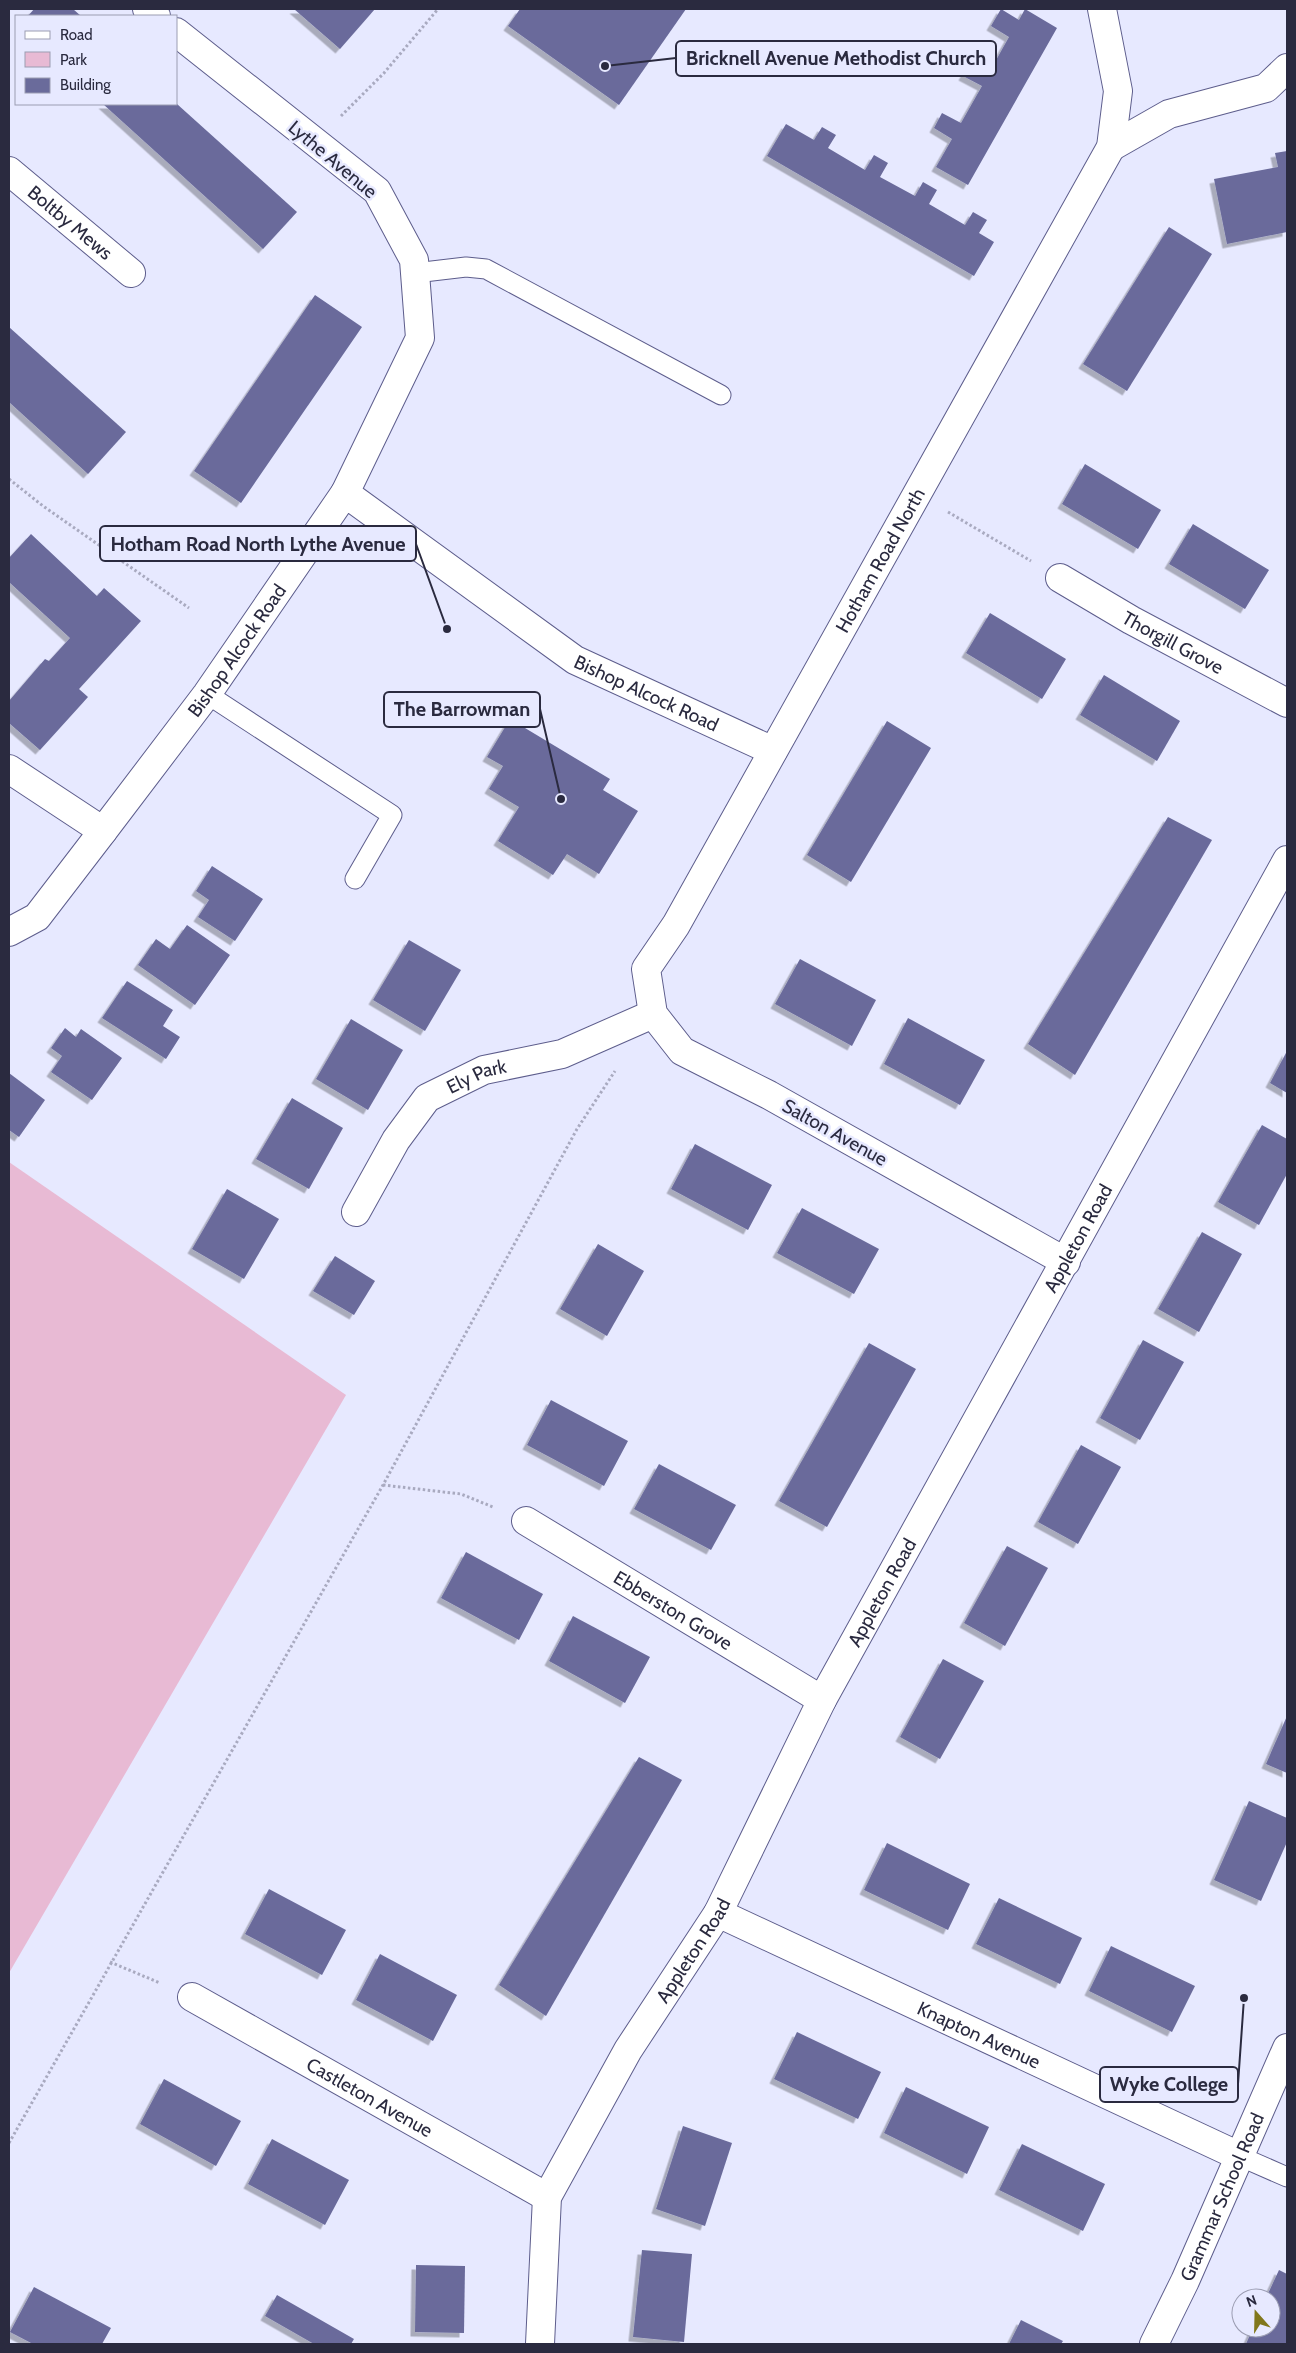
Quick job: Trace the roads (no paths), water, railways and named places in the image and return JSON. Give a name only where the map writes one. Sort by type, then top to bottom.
[{"type":"street","name":"Hotham Road North","points":[[646,969],[676,926],[1110,147],[1118,91],[1102,9]]},
{"type":"street","name":"Lythe Avenue","points":[[178,34],[377,191],[414,260],[420,338],[345,492]]},
{"type":"street","points":[[1110,147],[1169,114],[1266,88],[1287,68]]},
{"type":"street","name":"Boltby Mews","points":[[9,171],[132,273]]},
{"type":"street","name":"Bishop Alcock Road","points":[[9,932],[37,917],[208,694],[345,492],[575,660],[773,751]]},
{"type":"street","name":"Thorgill Grove","points":[[1060,578],[1131,620],[1287,703]]},
{"type":"street","points":[[9,768],[103,831]]},
{"type":"street","name":"Appleton Road","points":[[540,2344],[547,2197],[628,2050],[718,1913],[822,1700],[1287,860]]},
{"type":"street","name":"Salton Avenue","points":[[646,969],[653,1014],[682,1051],[769,1095],[1066,1262]]},
{"type":"street","name":"Ely Park","points":[[356,1212],[396,1140],[427,1098],[484,1070],[562,1054],[653,1014]]},
{"type":"street","name":"Ebberston Grove","points":[[526,1521],[822,1700]]},
{"type":"street","name":"Knapton Avenue","points":[[718,1913],[1239,2156]]},
{"type":"street","name":"Castleton Avenue","points":[[192,1997],[547,2197]]},
{"type":"street","name":"Grammar School Road","points":[[1154,2344],[1287,2048]]},
{"type":"lane","points":[[415,273],[466,267],[486,269],[721,395]]},
{"type":"lane","points":[[208,694],[392,815],[355,879]]},
{"type":"lane","points":[[1239,2156],[1287,2176]]},
{"type":"place","name":"Bricknell Avenue Methodist Church","points":[[605,66]]},
{"type":"place","name":"Hotham Road North Lythe Avenue","points":[[447,629]]},
{"type":"place","name":"The Barrowman","points":[[561,799]]},
{"type":"place","name":"Wyke College","points":[[1244,1998]]}]
